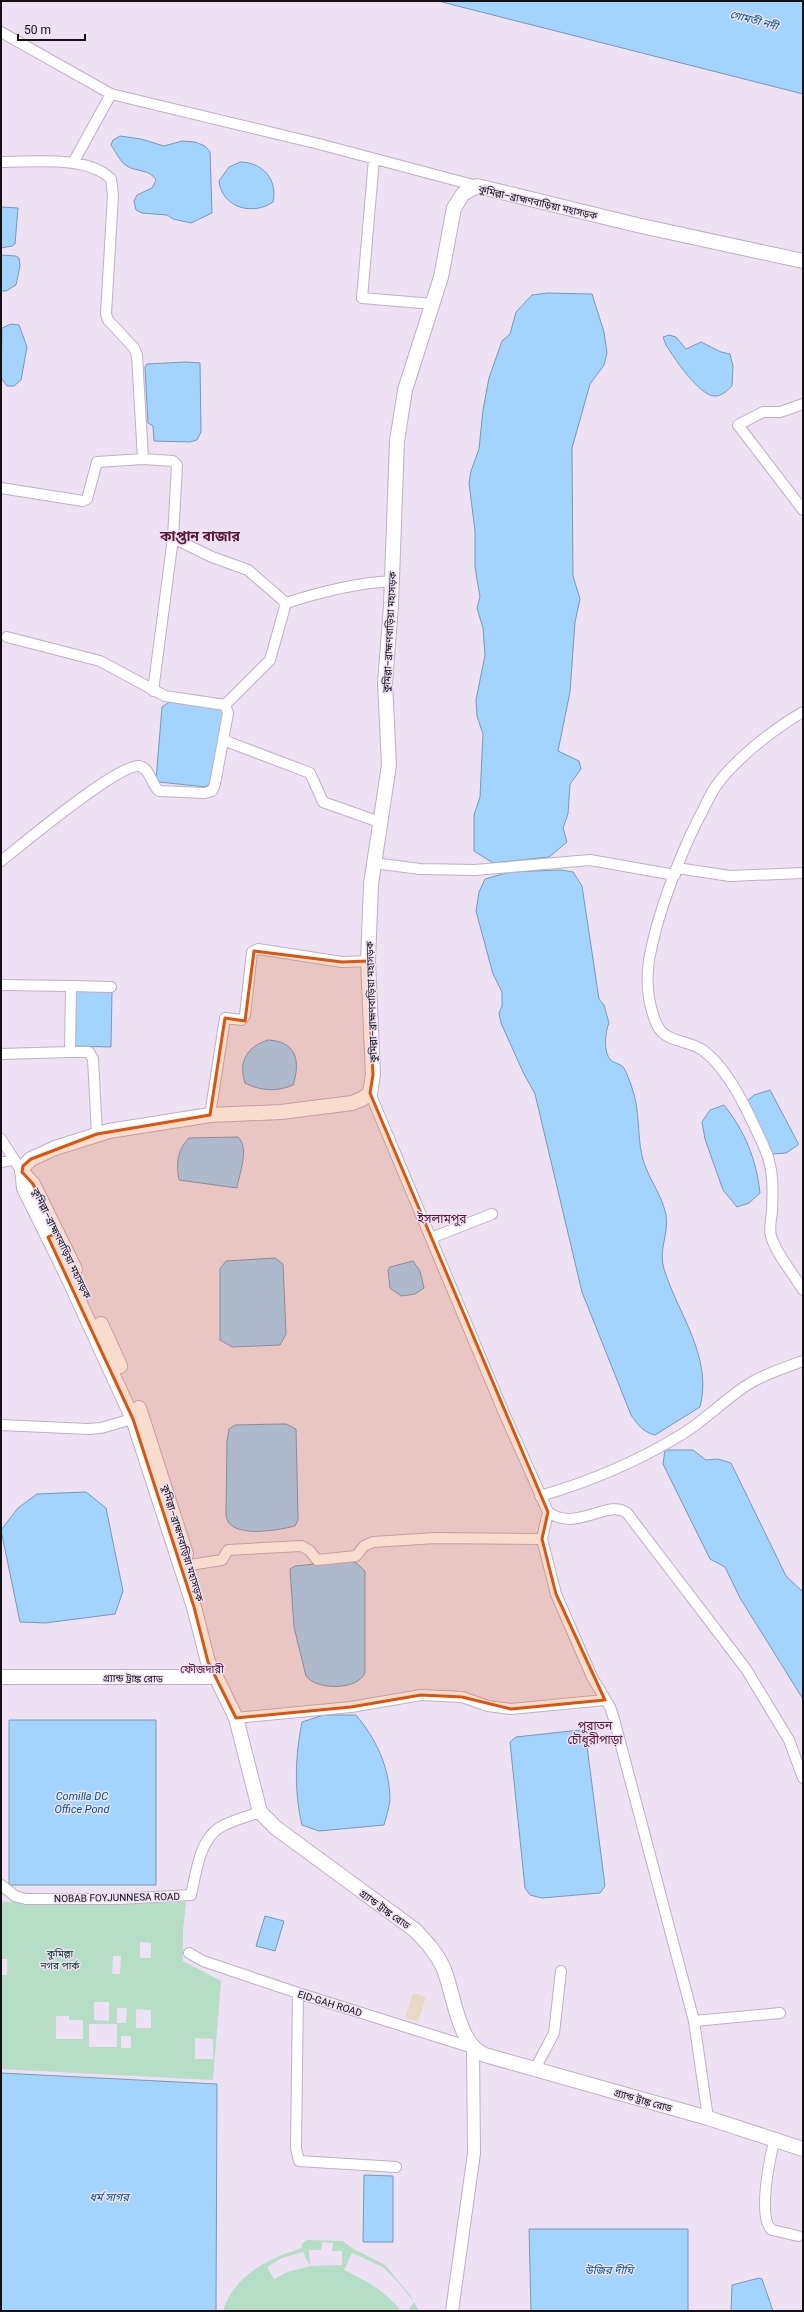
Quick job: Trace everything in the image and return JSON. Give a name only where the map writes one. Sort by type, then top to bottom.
[{"type":"highway","name":"কুমিল্লা–ব্রাহ্মণবাড়িয়া মহাসড়ক","points":[[370,1092],[373,1075],[368,961],[374,863],[382,823],[389,766],[385,683],[392,581],[398,433],[404,390],[441,277],[454,208],[463,194],[477,186],[637,225],[803,261]]},
{"type":"highway","points":[[22,1172],[23,1166],[55,1148],[96,1134],[154,1122],[339,1106],[362,1099],[370,1092]]},
{"type":"highway","name":"কুমিল্লা–ব্রাহ্মণবাড়িয়া মহাসড়ক","points":[[22,1172],[33,1184],[53,1235],[137,1418],[190,1565],[217,1660],[216,1677]]},
{"type":"highway","points":[[137,1418],[194,1607],[208,1662],[236,1718],[260,1812]]},
{"type":"highway","name":"গ্র্যান্ড ট্রাঙ্ক রোড","points":[[1,1677],[216,1677]]},
{"type":"highway","name":"গ্র্যান্ড ট্রাঙ্ক রোড","points":[[260,1812],[276,1828],[415,1930],[431,1946],[443,1967],[458,2015],[472,2048],[485,2055],[708,2118],[803,2149]]},
{"type":"main road","points":[[452,2311],[474,2153],[472,2048]]},
{"type":"street","points":[[1,32],[111,94],[477,186]]},
{"type":"street","points":[[73,162],[111,94]]},
{"type":"street","points":[[374,159],[362,298],[433,304]]},
{"type":"street","points":[[1,162],[73,162],[103,173],[111,179],[113,195],[106,314],[108,320],[134,348],[138,355],[143,459]]},
{"type":"street","points":[[803,404],[780,412],[762,412],[739,424],[738,426],[803,510]]},
{"type":"street","points":[[1,488],[83,501],[87,499],[97,462],[143,459],[173,461],[177,465],[173,538],[153,690]]},
{"type":"street","points":[[173,538],[212,557],[248,570],[286,603]]},
{"type":"street","points":[[286,603],[331,590],[377,582],[392,581]]},
{"type":"street","points":[[225,705],[270,660],[286,603]]},
{"type":"street","points":[[6,637],[100,661],[166,696],[225,705]]},
{"type":"street","points":[[1,861],[103,782],[134,767],[147,770],[160,791],[205,793],[212,791],[215,784],[228,713],[225,705]]},
{"type":"street","points":[[803,712],[752,749],[716,786],[688,840],[654,936],[649,961],[648,988],[654,1016],[660,1029],[677,1041],[696,1046],[704,1051],[727,1075],[765,1149],[769,1161],[773,1188],[771,1238],[803,1290]]},
{"type":"street","points":[[223,740],[308,772],[323,802],[382,823]]},
{"type":"street","points":[[374,863],[420,868],[475,870],[590,860],[676,872],[730,876],[803,873]]},
{"type":"street","points":[[210,1116],[225,1018],[242,1020],[245,1015],[252,952],[258,949],[342,962],[368,961]]},
{"type":"street","points":[[1,985],[111,987]]},
{"type":"street","points":[[70,1052],[71,986]]},
{"type":"street","points":[[1,1054],[89,1052],[93,1059],[96,1134]]},
{"type":"street","points":[[370,1092],[548,1512],[555,1518],[564,1520],[586,1517],[615,1508],[622,1509],[627,1513],[746,1669],[789,1740],[803,1778]]},
{"type":"street","points":[[1,1139],[22,1172]]},
{"type":"street","points":[[1,1162],[13,1160]]},
{"type":"street","points":[[431,1238],[492,1214]]},
{"type":"street","points":[[540,1496],[580,1484],[615,1471],[650,1453],[686,1431],[752,1382],[803,1361]]},
{"type":"street","points":[[1,1425],[88,1429],[101,1428],[137,1418]]},
{"type":"street","points":[[548,1512],[542,1539],[556,1594],[592,1677],[614,1719],[694,2021],[708,2118]]},
{"type":"street","points":[[190,1565],[222,1560],[228,1550],[245,1548],[301,1546],[309,1550],[317,1560],[356,1556],[364,1546],[373,1542],[436,1538],[542,1539]]},
{"type":"street","points":[[236,1718],[351,1708],[421,1695],[462,1697],[488,1706],[511,1709],[605,1700]]},
{"type":"street","name":"NOBAB FOYJUNNESA ROAD","points":[[1,1885],[15,1896],[26,1899],[118,1899],[191,1895],[203,1850],[212,1835],[219,1828],[260,1812]]},
{"type":"street","name":"EID-GAH ROAD","points":[[189,1953],[203,1960],[298,1993],[472,2048]]},
{"type":"street","points":[[535,2069],[554,2033],[561,1983],[561,1971]]},
{"type":"street","points":[[298,1993],[296,2148],[300,2161],[396,2167]]},
{"type":"street","points":[[694,2021],[780,2013]]},
{"type":"street","points":[[776,2139],[769,2162],[766,2217],[769,2227],[772,2230],[798,2236]]},
{"type":"highlighted area","points":[[254,951],[342,962],[368,961],[373,1075],[370,1093],[548,1512],[542,1539],[556,1594],[605,1700],[511,1709],[462,1697],[421,1695],[351,1707],[236,1718],[208,1662],[194,1607],[133,1419],[48,1237],[57,1233],[33,1184],[22,1172],[23,1166],[31,1159],[97,1134],[210,1115],[225,1018],[245,1021]]},
{"type":"shaded area","points":[[413,1993],[426,1997],[418,2022],[405,2018]]},
{"type":"green space","name":"কুমিল্লা নগর পার্ক","points":[[1,1898],[3,1902],[96,1904],[186,1902],[183,1931],[183,1961],[221,1981],[213,2080],[1,2069],[1,1975],[7,1975],[7,1959],[1,1959]],"holes":[[[140,1942],[151,1943],[151,1958],[140,1958]],[[113,1956],[121,1956],[120,1974],[112,1974]],[[94,2002],[109,2002],[109,2021],[94,2020]],[[117,2008],[127,2008],[126,2023],[117,2023]],[[136,2009],[151,2010],[151,2028],[136,2028]],[[56,2016],[69,2016],[69,2020],[83,2020],[83,2039],[56,2039]],[[89,2024],[117,2024],[117,2047],[89,2047]],[[121,2036],[131,2036],[131,2048],[121,2048]],[[195,2038],[213,2039],[213,2059],[195,2059]]]},
{"type":"green space","points":[[307,2240],[343,2241],[352,2248],[385,2265],[414,2302],[398,2282],[383,2267],[352,2253],[344,2270],[375,2287],[388,2297],[401,2311],[223,2311],[228,2298],[235,2287],[244,2278],[265,2263],[302,2248],[302,2244]],"holes":[[[322,2242],[333,2243],[332,2251],[342,2251],[342,2265],[310,2266],[309,2250],[321,2250]],[[303,2252],[310,2266],[288,2272],[274,2279],[267,2267],[282,2258]]]},
{"type":"green space","points":[[414,2302],[419,2311],[408,2311]]},
{"type":"water","name":"গোমতী নদী","points":[[438,1],[803,1],[803,94]]},
{"type":"water","points":[[120,136],[141,139],[164,146],[182,141],[195,142],[205,146],[210,152],[212,213],[191,223],[173,219],[167,215],[142,213],[136,210],[134,201],[137,195],[152,188],[156,180],[147,172],[131,168],[122,162],[111,145],[113,140]]},
{"type":"water","points":[[240,162],[255,165],[267,173],[273,186],[273,202],[265,206],[248,209],[232,203],[226,198],[221,190],[219,181],[229,167]]},
{"type":"water","points":[[1,207],[18,208],[15,244],[1,248]]},
{"type":"water","points":[[1,255],[16,256],[19,258],[20,266],[16,285],[6,291],[1,291]]},
{"type":"water","points":[[548,293],[592,294],[604,332],[607,353],[604,365],[590,384],[572,448],[573,576],[580,599],[575,622],[570,692],[558,751],[579,761],[581,769],[570,784],[568,814],[563,828],[567,842],[549,857],[493,863],[474,851],[474,815],[480,797],[483,734],[477,716],[476,700],[485,655],[483,628],[477,608],[480,597],[475,567],[475,531],[469,483],[471,471],[479,449],[483,410],[489,378],[502,341],[510,334],[516,312],[532,295]]},
{"type":"water","points":[[11,324],[19,325],[27,347],[21,380],[14,386],[7,386],[1,378],[2,328]]},
{"type":"water","points":[[669,335],[676,337],[686,349],[701,342],[721,352],[730,354],[733,366],[732,386],[724,393],[717,396],[708,394],[701,389],[687,375],[666,345],[663,337]]},
{"type":"water","points":[[186,362],[200,363],[201,432],[197,440],[190,442],[154,441],[153,426],[148,423],[145,367],[147,364]]},
{"type":"water","points":[[169,702],[218,708],[224,713],[210,783],[206,787],[159,782],[156,780],[162,707]]},
{"type":"water","points":[[561,870],[573,872],[582,886],[599,999],[604,1005],[609,1023],[606,1031],[607,1053],[611,1060],[624,1068],[635,1096],[639,1139],[644,1164],[661,1200],[666,1215],[667,1222],[662,1262],[670,1286],[692,1336],[702,1371],[703,1389],[700,1407],[655,1435],[641,1428],[631,1415],[582,1292],[535,1094],[523,1072],[501,1023],[499,1013],[502,1006],[502,992],[493,974],[476,911],[479,892],[485,879],[510,872]]},
{"type":"water","points":[[75,990],[112,991],[111,1047],[74,1046]]},
{"type":"water","points":[[268,1040],[285,1044],[294,1054],[296,1068],[293,1085],[281,1089],[269,1090],[257,1088],[245,1083],[243,1068],[246,1056],[255,1047]]},
{"type":"water","points":[[770,1090],[798,1143],[798,1145],[786,1153],[772,1154],[769,1151],[746,1102],[754,1095]]},
{"type":"water","points":[[724,1105],[744,1135],[756,1168],[760,1193],[749,1203],[737,1207],[723,1190],[705,1139],[702,1122],[710,1110]]},
{"type":"water","points":[[238,1137],[243,1148],[243,1161],[237,1188],[179,1180],[178,1158],[182,1147],[189,1138]]},
{"type":"water","points":[[275,1258],[283,1264],[286,1334],[280,1345],[232,1347],[220,1340],[220,1269],[226,1261]]},
{"type":"water","points":[[413,1261],[420,1271],[424,1288],[415,1294],[401,1296],[390,1288],[388,1270],[390,1267]]},
{"type":"water","points":[[286,1424],[296,1429],[298,1520],[295,1526],[267,1531],[244,1531],[235,1528],[229,1523],[226,1515],[227,1441],[229,1429],[235,1425]]},
{"type":"water","points":[[665,1450],[693,1450],[706,1460],[718,1459],[731,1463],[786,1576],[803,1592],[803,1699],[740,1598],[725,1567],[710,1559],[663,1464]]},
{"type":"water","points":[[86,1492],[106,1508],[123,1591],[115,1614],[45,1623],[20,1622],[1,1530],[18,1508],[37,1494]]},
{"type":"water","points":[[348,1561],[355,1562],[365,1571],[365,1672],[361,1678],[355,1682],[347,1685],[328,1686],[311,1681],[306,1676],[294,1627],[290,1569],[295,1566]]},
{"type":"water","points":[[324,1715],[356,1715],[375,1743],[384,1764],[389,1786],[390,1801],[384,1825],[319,1831],[302,1825],[299,1812],[296,1774],[302,1722]]},
{"type":"water","name":"Comilla DC Office Pond","points":[[9,1720],[156,1720],[156,1885],[9,1885]]},
{"type":"water","points":[[580,1730],[586,1738],[605,1886],[600,1893],[542,1898],[530,1895],[525,1888],[510,1742],[516,1737]]},
{"type":"water","points":[[265,1916],[284,1921],[275,1951],[256,1946]]},
{"type":"water","name":"ধর্ম সাগর","points":[[1,2073],[217,2084],[216,2311],[1,2311]]},
{"type":"water","points":[[364,2175],[393,2176],[393,2242],[363,2242]]},
{"type":"water","name":"উজির দীঘি","points":[[529,2229],[688,2229],[688,2311],[531,2311]]},
{"type":"water","points":[[759,2278],[762,2279],[773,2311],[731,2311],[732,2285]]},
{"type":"district","name":"কাপ্তান বাজার","points":[[200,536]]},
{"type":"district","name":"ইসলামপুর","points":[[442,1219]]},
{"type":"district","name":"ফৌজদারী","points":[[202,1669]]},
{"type":"district","name":"পুরাতন চৌধুরীপাড়া","points":[[595,1733]]}]
